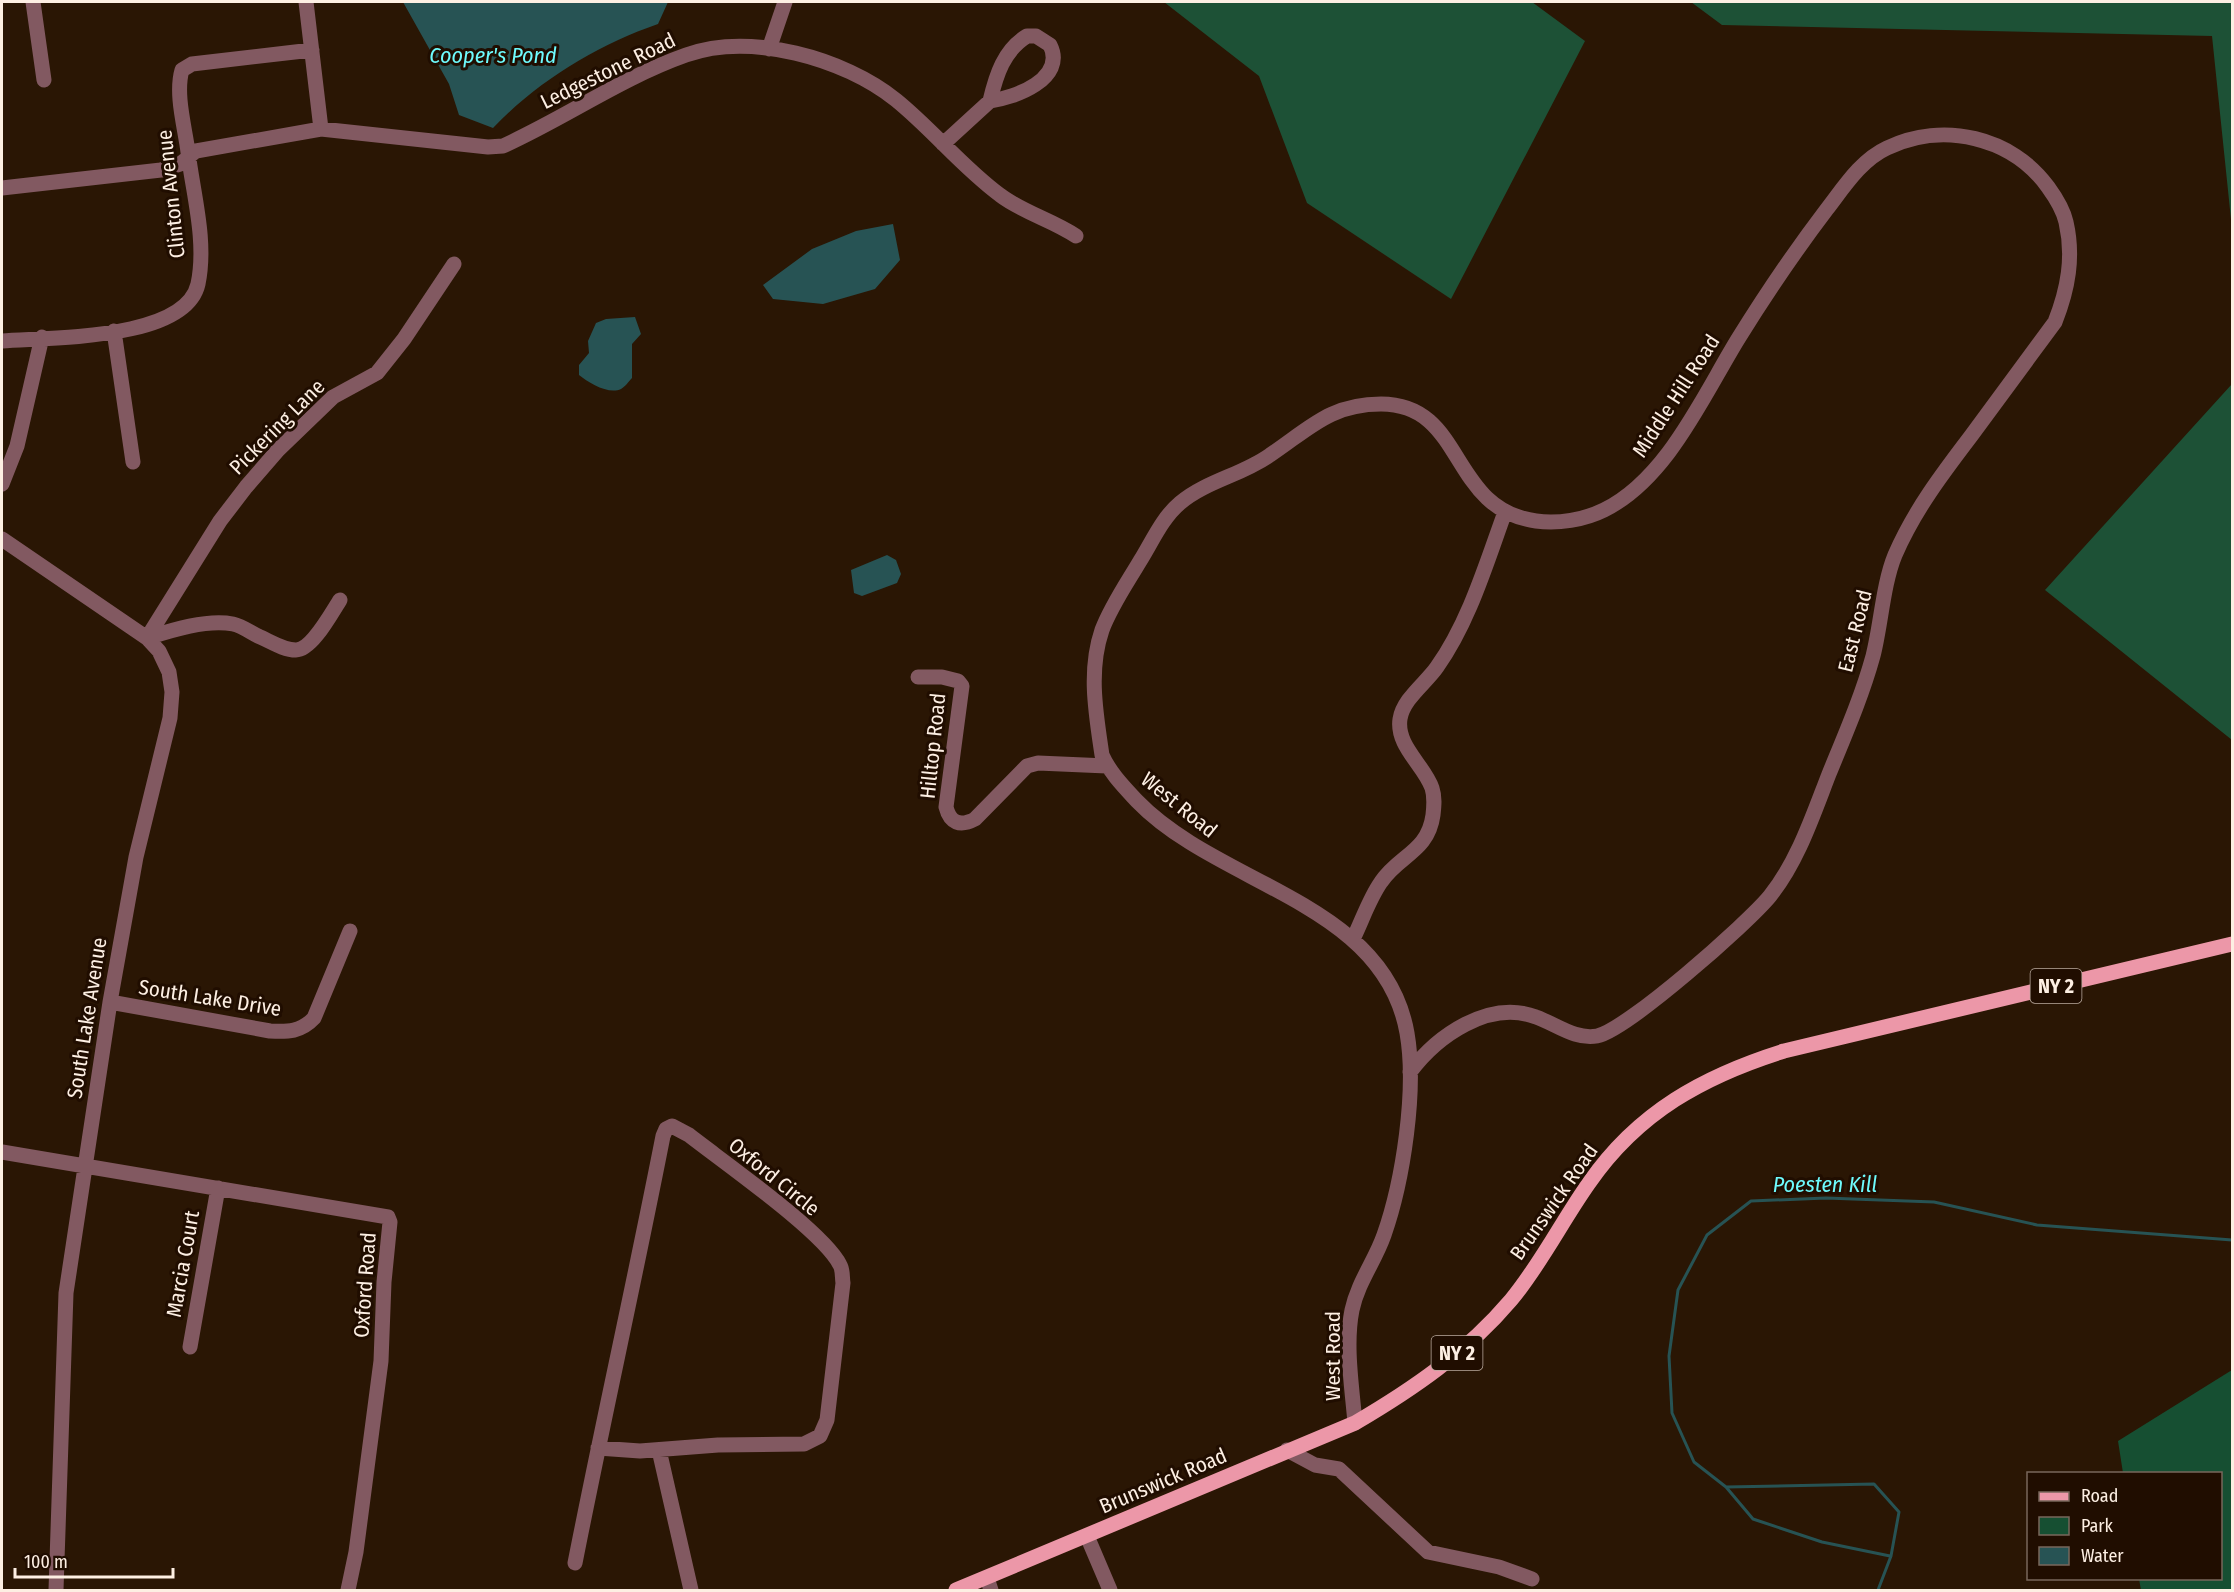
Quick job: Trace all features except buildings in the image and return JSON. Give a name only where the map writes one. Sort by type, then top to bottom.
[{"type":"main road","name":"Brunswick Road","points":[[956,1590],[989,1584],[1087,1536],[1355,1423],[1417,1385],[1475,1337],[1511,1300],[1540,1260],[1589,1182],[1614,1151],[1641,1124],[1676,1098],[1714,1076],[1784,1051],[2232,944]]},
{"type":"street","points":[[33,2],[44,80]]},
{"type":"street","points":[[306,2],[321,129]]},
{"type":"street","points":[[769,49],[784,2]]},
{"type":"street","points":[[943,144],[990,101],[1004,59],[1017,42],[1031,35],[1047,42],[1053,50],[1053,57],[1042,80],[1015,96],[990,101]]},
{"type":"street","name":"Ledgestone Road","points":[[2,188],[161,170],[180,164],[196,151],[321,129],[488,147],[503,146],[642,73],[685,55],[720,48],[769,49],[808,57],[862,79],[895,99],[974,174],[1003,197],[1057,223],[1076,236]]},
{"type":"street","name":"Clinton Avenue","points":[[2,341],[114,332],[168,318],[187,303],[197,285],[200,261],[197,214],[181,101],[181,75],[186,66],[312,50]]},
{"type":"street","name":"East Road","points":[[1410,1072],[1439,1042],[1489,1014],[1508,1011],[1527,1014],[1580,1036],[1604,1034],[1685,974],[1747,920],[1770,895],[1785,873],[1809,824],[1852,717],[1872,658],[1893,559],[1910,523],[1939,478],[2055,322],[2066,295],[2069,272],[2066,222],[2057,199],[2029,166],[2006,149],[1982,139],[1936,135],[1916,138],[1883,149],[1865,164]]},
{"type":"street","name":"Middle Hill Road","points":[[1505,512],[1521,519],[1556,522],[1584,518],[1630,495],[1671,450],[1793,254],[1857,170],[1865,164]]},
{"type":"street","name":"Pickering Lane","points":[[147,638],[220,522],[246,487],[278,450],[333,397],[377,373],[404,339],[454,264]]},
{"type":"street","points":[[114,332],[133,462]]},
{"type":"street","points":[[2,484],[17,446],[42,337]]},
{"type":"street","name":"West Road","points":[[1355,1423],[1351,1368],[1352,1312],[1359,1284],[1384,1237],[1395,1199],[1406,1125],[1410,1072],[1407,1034],[1398,1000],[1371,958],[1353,939],[1324,916],[1219,862],[1174,834],[1148,812],[1107,766],[1102,755],[1094,683],[1102,630],[1118,597],[1165,519],[1179,503],[1197,491],[1270,455],[1293,437],[1332,413],[1351,406],[1383,404],[1408,409],[1438,428],[1470,482],[1484,498],[1505,512]]},
{"type":"street","points":[[1353,939],[1379,884],[1426,839],[1431,829],[1434,804],[1432,790],[1408,750],[1400,731],[1400,719],[1404,706],[1437,668],[1454,639],[1505,512]]},
{"type":"street","name":"South Lake Avenue","points":[[2,539],[147,638],[159,651],[169,672],[172,692],[171,718],[136,857],[110,1002],[66,1293],[56,1590]]},
{"type":"street","points":[[147,638],[167,632],[227,624],[240,626],[285,648],[304,649],[314,639],[340,600]]},
{"type":"street","name":"Hilltop Road","points":[[918,676],[942,677],[958,681],[962,687],[946,807],[948,816],[958,824],[966,824],[975,819],[1027,766],[1038,763],[1107,766]]},
{"type":"street","name":"South Lake Drive","points":[[110,1002],[270,1031],[286,1032],[304,1028],[314,1018],[350,931]]},
{"type":"street","name":"Oxford Circle","points":[[575,1563],[598,1448],[663,1137],[666,1129],[672,1126],[689,1135],[828,1248],[840,1264],[843,1283],[827,1420],[820,1436],[804,1444],[718,1445],[659,1450],[598,1448]]},
{"type":"street","name":"Oxford Road","points":[[2,1152],[388,1217],[390,1222],[384,1282],[381,1361],[356,1552],[348,1590]]},
{"type":"street","name":"Marcia Court","points":[[190,1347],[218,1188]]},
{"type":"street","points":[[659,1450],[691,1590]]},
{"type":"street","points":[[1287,1450],[1315,1465],[1340,1468],[1428,1552],[1499,1567],[1532,1580]]},
{"type":"street","points":[[1087,1536],[1110,1590]]},
{"type":"green space","points":[[1164,2],[1532,2],[1585,41],[1451,299],[1307,203],[1259,76]]},
{"type":"green space","points":[[1691,2],[2232,2],[2232,229],[2212,36],[1722,25]]},
{"type":"green space","points":[[2232,384],[2232,740],[2045,590]]},
{"type":"green space","points":[[2232,1370],[2232,1590],[2141,1590],[2139,1580],[2222,1580],[2222,1472],[2123,1472],[2118,1441]]},
{"type":"water","name":"Cooper's Pond","points":[[403,2],[668,2],[658,24],[613,42],[570,66],[529,95],[493,128],[459,115],[449,84]]},
{"type":"water","points":[[893,224],[900,260],[875,289],[823,304],[773,299],[763,285],[812,249],[856,231]]},
{"type":"water","points":[[635,317],[641,334],[632,344],[632,378],[621,389],[611,390],[594,385],[579,375],[579,365],[589,353],[588,341],[596,323],[606,319]]},
{"type":"water","points":[[887,555],[896,560],[901,574],[897,583],[862,596],[854,593],[851,570]]},
{"type":"waterway","name":"Poesten Kill","points":[[1878,1590],[1891,1556],[1899,1512],[1874,1484],[1726,1487],[1694,1462],[1672,1413],[1669,1356],[1678,1290],[1707,1235],[1751,1201],[1826,1198],[1934,1202],[2037,1225],[2232,1240]]},
{"type":"waterway","name":"Poesten Kill","points":[[1726,1487],[1753,1519],[1822,1542],[1890,1556]]}]
